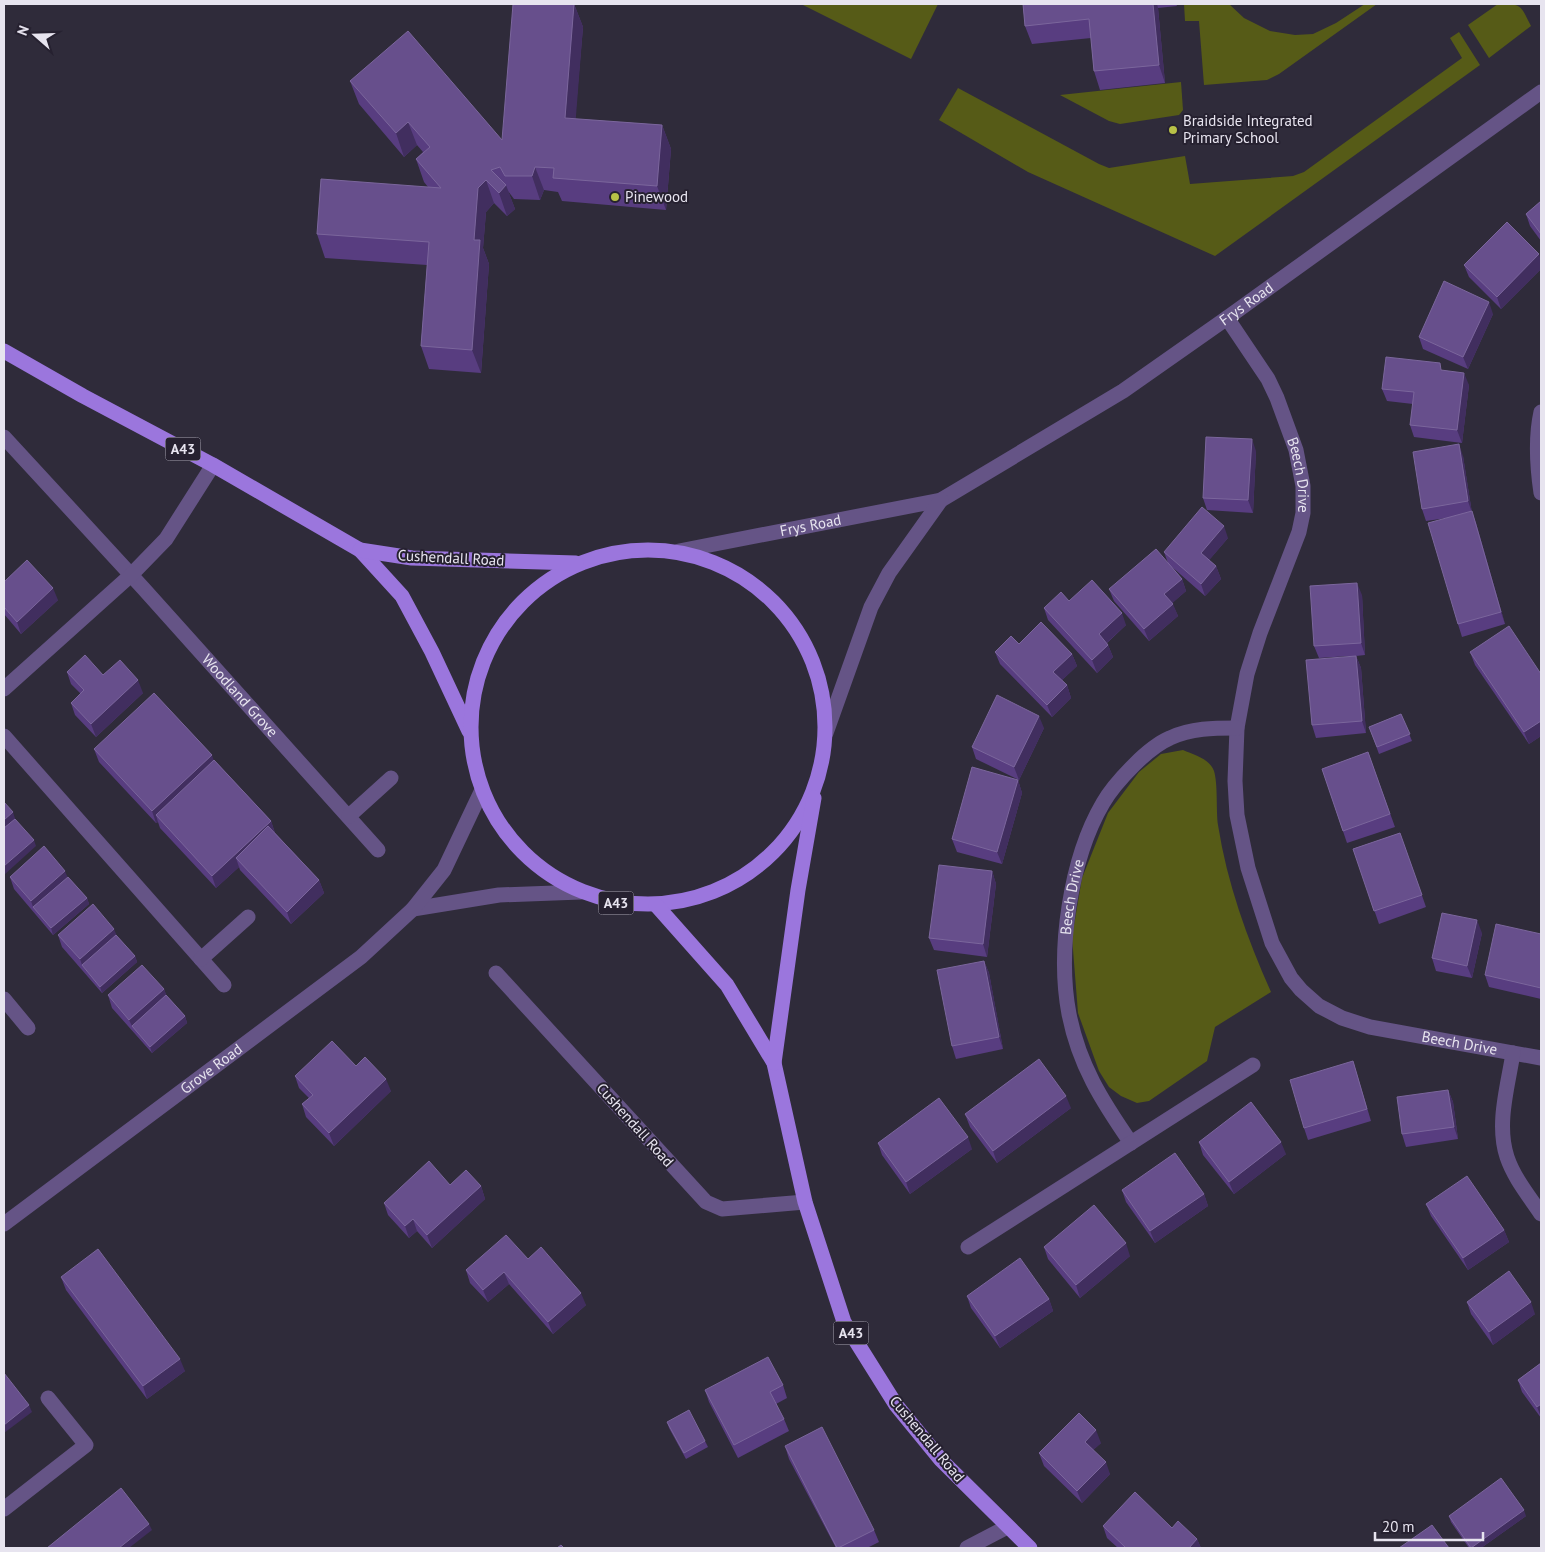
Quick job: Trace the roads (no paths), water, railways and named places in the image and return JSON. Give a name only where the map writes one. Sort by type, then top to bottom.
[{"type":"main road","name":"A43","points":[[4,351],[83,396],[213,465],[360,550]]},
{"type":"main road","name":"A43","points":[[626,549],[679,550],[727,566],[769,595],[801,635],[820,682],[826,733],[817,782],[793,830],[756,869],[709,895],[656,905],[618,903],[581,892],[539,868],[505,834],[481,792],[469,731],[475,679],[497,631],[531,591],[576,563],[626,549]]},
{"type":"main road","name":"Cushendall Road","points":[[360,550],[412,558],[576,563]]},
{"type":"main road","name":"Cushendall Road","points":[[360,550],[402,596],[432,652],[469,731]]},
{"type":"main road","name":"Cushendall Road","points":[[774,1064],[798,890],[817,782]]},
{"type":"main road","name":"Cushendall Road","points":[[656,905],[727,985],[774,1064],[805,1202],[844,1322],[896,1405],[941,1460],[1030,1548]]},
{"type":"street","name":"Frys Road","points":[[679,550],[941,500],[1123,391],[1541,92]]},
{"type":"street","name":"Beech Drive","points":[[1227,318],[1268,379],[1280,405],[1296,450],[1303,500],[1302,522],[1297,542],[1268,610],[1252,656],[1237,728],[1236,805],[1248,868],[1272,944],[1295,984],[1319,1006],[1342,1018],[1388,1031],[1541,1058]]},
{"type":"street","points":[[1541,412],[1538,424],[1537,456],[1541,493]]},
{"type":"street","name":"Woodland Grove","points":[[4,437],[131,575],[378,850]]},
{"type":"street","points":[[4,689],[131,575],[166,539],[213,465]]},
{"type":"street","name":"Frys Road","points":[[826,733],[871,607],[890,573],[941,500]]},
{"type":"street","name":"Beech Drive","points":[[1131,1143],[1096,1092],[1090,1080],[1069,1016],[1065,990],[1065,941],[1069,905],[1077,870],[1088,836],[1102,804],[1123,776],[1144,755],[1169,738],[1186,732],[1215,728],[1237,728]]},
{"type":"street","points":[[4,736],[224,985]]},
{"type":"street","points":[[349,816],[391,778]]},
{"type":"street","name":"Grove Road","points":[[4,1224],[361,957],[413,909],[444,870],[481,792]]},
{"type":"street","points":[[413,909],[499,895],[581,892]]},
{"type":"street","points":[[202,959],[248,917]]},
{"type":"street","name":"Cushendall Road","points":[[496,973],[706,1202],[722,1209],[805,1202]]},
{"type":"street","points":[[4,999],[28,1028]]},
{"type":"street","name":"Beech Drive","points":[[1513,1053],[1503,1116],[1504,1142],[1507,1156],[1515,1174],[1541,1214]]},
{"type":"street","points":[[968,1247],[1254,1065]]},
{"type":"street","points":[[4,1509],[86,1445],[48,1398]]},
{"type":"street","points":[[967,1548],[1007,1527]]},
{"type":"place","name":"Braidside Integrated Primary School","points":[[1173,130]]},
{"type":"place","name":"Pinewood","points":[[615,197]]}]
